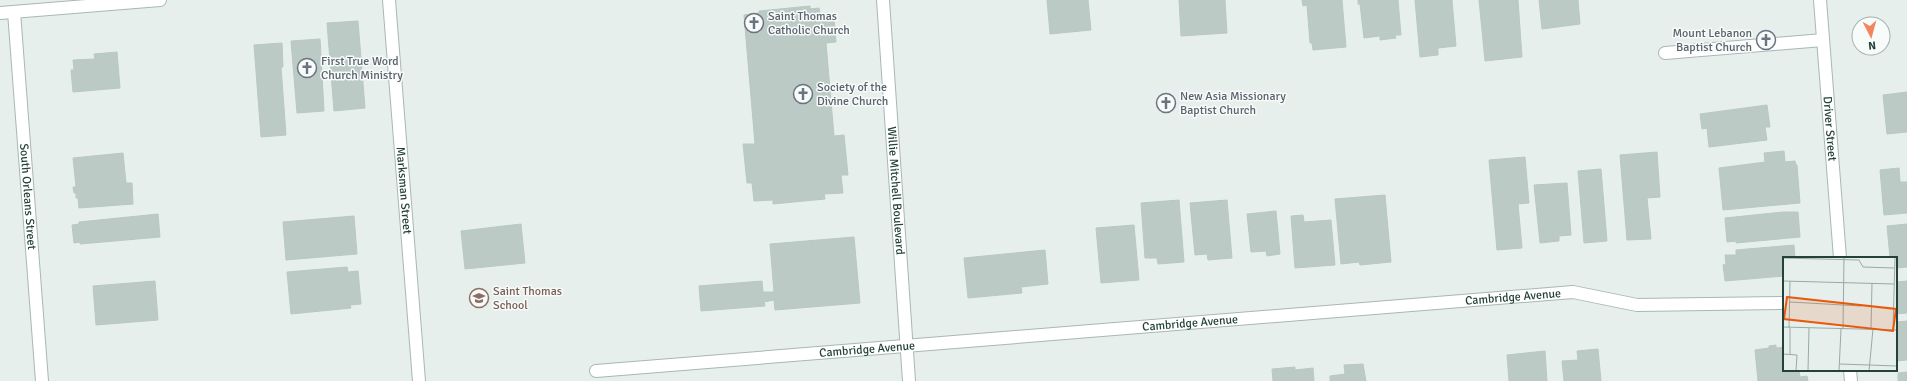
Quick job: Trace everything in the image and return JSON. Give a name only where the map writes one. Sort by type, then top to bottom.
[{"type":"street","points":[[0,13],[160,0]]},
{"type":"street","name":"Marksman Street","points":[[389,0],[419,381]]},
{"type":"street","name":"Willie Mitchell Boulevard","points":[[883,0],[909,381]]},
{"type":"street","name":"Driver Street","points":[[1820,0],[1840,257]]},
{"type":"street","name":"South Orleans Street","points":[[14,12],[42,381]]},
{"type":"street","points":[[1664,53],[1823,40]]},
{"type":"street","name":"Cambridge Avenue","points":[[596,371],[1573,292],[1637,306],[1783,303]]},
{"type":"street","points":[[1850,371],[1851,381]]},
{"type":"building","points":[[1047,0],[1088,0],[1091,30],[1050,34]]},
{"type":"building","points":[[1179,0],[1225,0],[1227,33],[1181,36]]},
{"type":"building","points":[[1302,0],[1342,0],[1346,47],[1313,50],[1312,43],[1310,43],[1307,5],[1303,6]]},
{"type":"building","points":[[1358,0],[1398,0],[1401,35],[1395,35],[1396,38],[1380,40],[1380,36],[1364,38],[1360,4],[1358,4]]},
{"type":"building","points":[[1415,0],[1452,0],[1456,46],[1438,48],[1438,55],[1420,57]]},
{"type":"building","points":[[1479,0],[1518,0],[1522,57],[1485,61]]},
{"type":"building","points":[[1539,0],[1578,0],[1580,24],[1542,29]]},
{"type":"building","points":[[810,6],[810,9],[819,8],[821,19],[834,18],[836,42],[826,43],[834,136],[844,135],[848,175],[841,175],[843,193],[824,194],[825,199],[773,204],[773,200],[754,201],[752,183],[747,183],[743,144],[755,144],[744,15],[759,13],[759,11]]},
{"type":"building","points":[[358,21],[365,108],[334,111],[327,23]]},
{"type":"building","points":[[320,39],[324,111],[297,113],[291,41]]},
{"type":"building","points":[[282,43],[283,67],[281,67],[286,135],[261,137],[254,45]]},
{"type":"building","points":[[117,52],[120,88],[73,92],[71,70],[74,70],[73,60],[95,59],[94,54]]},
{"type":"building","points":[[1907,92],[1907,132],[1887,134],[1883,95]]},
{"type":"building","points":[[1767,105],[1770,127],[1765,127],[1767,140],[1709,147],[1707,128],[1702,129],[1700,114]]},
{"type":"building","points":[[1784,151],[1785,162],[1795,161],[1797,165],[1800,203],[1723,210],[1719,168],[1765,162],[1764,153]]},
{"type":"building","points":[[1657,152],[1660,197],[1647,198],[1651,239],[1627,240],[1620,155]]},
{"type":"building","points":[[123,153],[126,183],[132,183],[133,204],[79,208],[78,198],[76,198],[76,193],[74,193],[73,187],[76,187],[73,158]]},
{"type":"building","points":[[1525,157],[1529,203],[1518,204],[1522,248],[1497,250],[1489,160]]},
{"type":"building","points":[[1899,168],[1900,182],[1907,182],[1907,213],[1884,215],[1880,170]]},
{"type":"building","points":[[1601,169],[1607,241],[1584,243],[1578,171]]},
{"type":"building","points":[[1567,183],[1571,235],[1559,236],[1559,241],[1540,243],[1534,185]]},
{"type":"building","points":[[1385,195],[1391,262],[1360,265],[1359,262],[1341,264],[1335,199]]},
{"type":"building","points":[[1179,200],[1184,262],[1158,264],[1157,258],[1145,258],[1141,203]]},
{"type":"building","points":[[1227,200],[1232,258],[1208,260],[1207,254],[1195,255],[1190,203]]},
{"type":"building","points":[[1276,211],[1280,254],[1267,256],[1266,251],[1251,252],[1247,214]]},
{"type":"building","points":[[1783,212],[1798,212],[1800,237],[1736,243],[1736,241],[1727,242],[1725,218]]},
{"type":"building","points":[[158,214],[160,237],[80,244],[80,242],[74,243],[72,225],[79,224],[79,222]]},
{"type":"building","points":[[1303,215],[1304,222],[1331,220],[1335,265],[1295,268],[1291,216]]},
{"type":"building","points":[[354,216],[357,254],[286,260],[283,222]]},
{"type":"building","points":[[521,224],[525,263],[465,269],[461,231]]},
{"type":"building","points":[[1907,224],[1907,267],[1897,268],[1897,257],[1890,257],[1887,226]]},
{"type":"building","points":[[1134,225],[1139,280],[1101,283],[1096,228]]},
{"type":"building","points":[[854,237],[860,303],[775,310],[774,300],[764,302],[765,306],[701,311],[699,286],[762,281],[763,292],[774,292],[770,244]]},
{"type":"building","points":[[1794,245],[1795,257],[1783,257],[1783,276],[1725,281],[1723,265],[1726,264],[1725,255],[1736,255],[1736,250]]},
{"type":"building","points":[[1045,250],[1048,284],[1021,287],[1022,293],[968,298],[964,258]]},
{"type":"building","points":[[347,267],[348,272],[358,271],[361,304],[350,305],[351,308],[291,314],[287,272]]},
{"type":"building","points":[[155,281],[158,320],[96,325],[93,286]]},
{"type":"building","points":[[1907,281],[1907,313],[1897,314],[1897,282]]},
{"type":"building","points":[[1907,321],[1907,360],[1897,361],[1897,322]]},
{"type":"building","points":[[1776,345],[1776,348],[1783,347],[1783,371],[1799,371],[1800,377],[1807,376],[1808,381],[1758,381],[1755,350],[1769,348],[1769,346]]},
{"type":"building","points":[[1598,349],[1601,381],[1564,381],[1562,361],[1578,360],[1577,351]]},
{"type":"building","points":[[1545,351],[1547,381],[1509,381],[1507,355]]},
{"type":"building","points":[[1363,364],[1366,381],[1330,381],[1330,376],[1345,374],[1344,365]]},
{"type":"building","points":[[1295,367],[1295,370],[1313,368],[1314,381],[1273,381],[1272,369]]},
{"type":"building","points":[[1907,372],[1907,381],[1898,381],[1898,373]]},
{"type":"place","name":"Saint Thomas Catholic Church","points":[[754,23]]},
{"type":"place","name":"Mount Lebanon Baptist Church","points":[[1766,40]]},
{"type":"place","name":"First True Word Church Ministry","points":[[307,68]]},
{"type":"place","name":"Society of the Divine Church","points":[[803,94]]},
{"type":"place","name":"New Asia Missionary Baptist Church","points":[[1166,103]]},
{"type":"place","name":"Saint Thomas School","points":[[479,298]]}]
